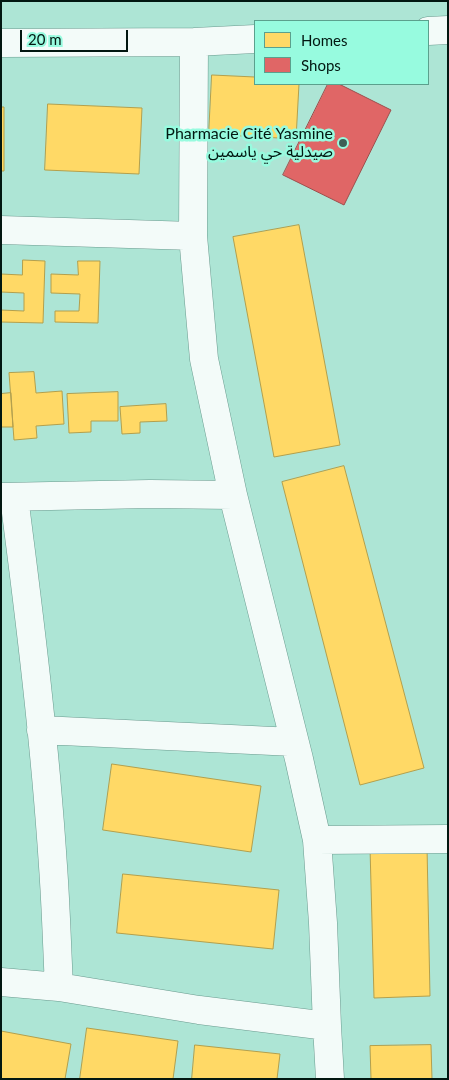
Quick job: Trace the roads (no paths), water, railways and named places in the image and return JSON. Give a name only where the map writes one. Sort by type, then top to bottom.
[{"type":"street","points":[[429,31],[448,30]]},
{"type":"street","points":[[1,43],[194,42],[254,39]]},
{"type":"street","points":[[194,42],[193,236],[204,359],[234,495],[317,840],[330,1079]]},
{"type":"street","points":[[1,230],[193,236]]},
{"type":"street","points":[[60,987],[53,866],[30,621],[8,497],[150,494],[234,495]]},
{"type":"street","points":[[41,730],[294,742]]},
{"type":"street","points":[[317,840],[448,839]]},
{"type":"street","points":[[1,982],[60,987],[199,1010],[327,1026]]},
{"type":"place","name":"Pharmacie Cité Yasmine صيدلية حي ياسمين","points":[[343,143]]}]
